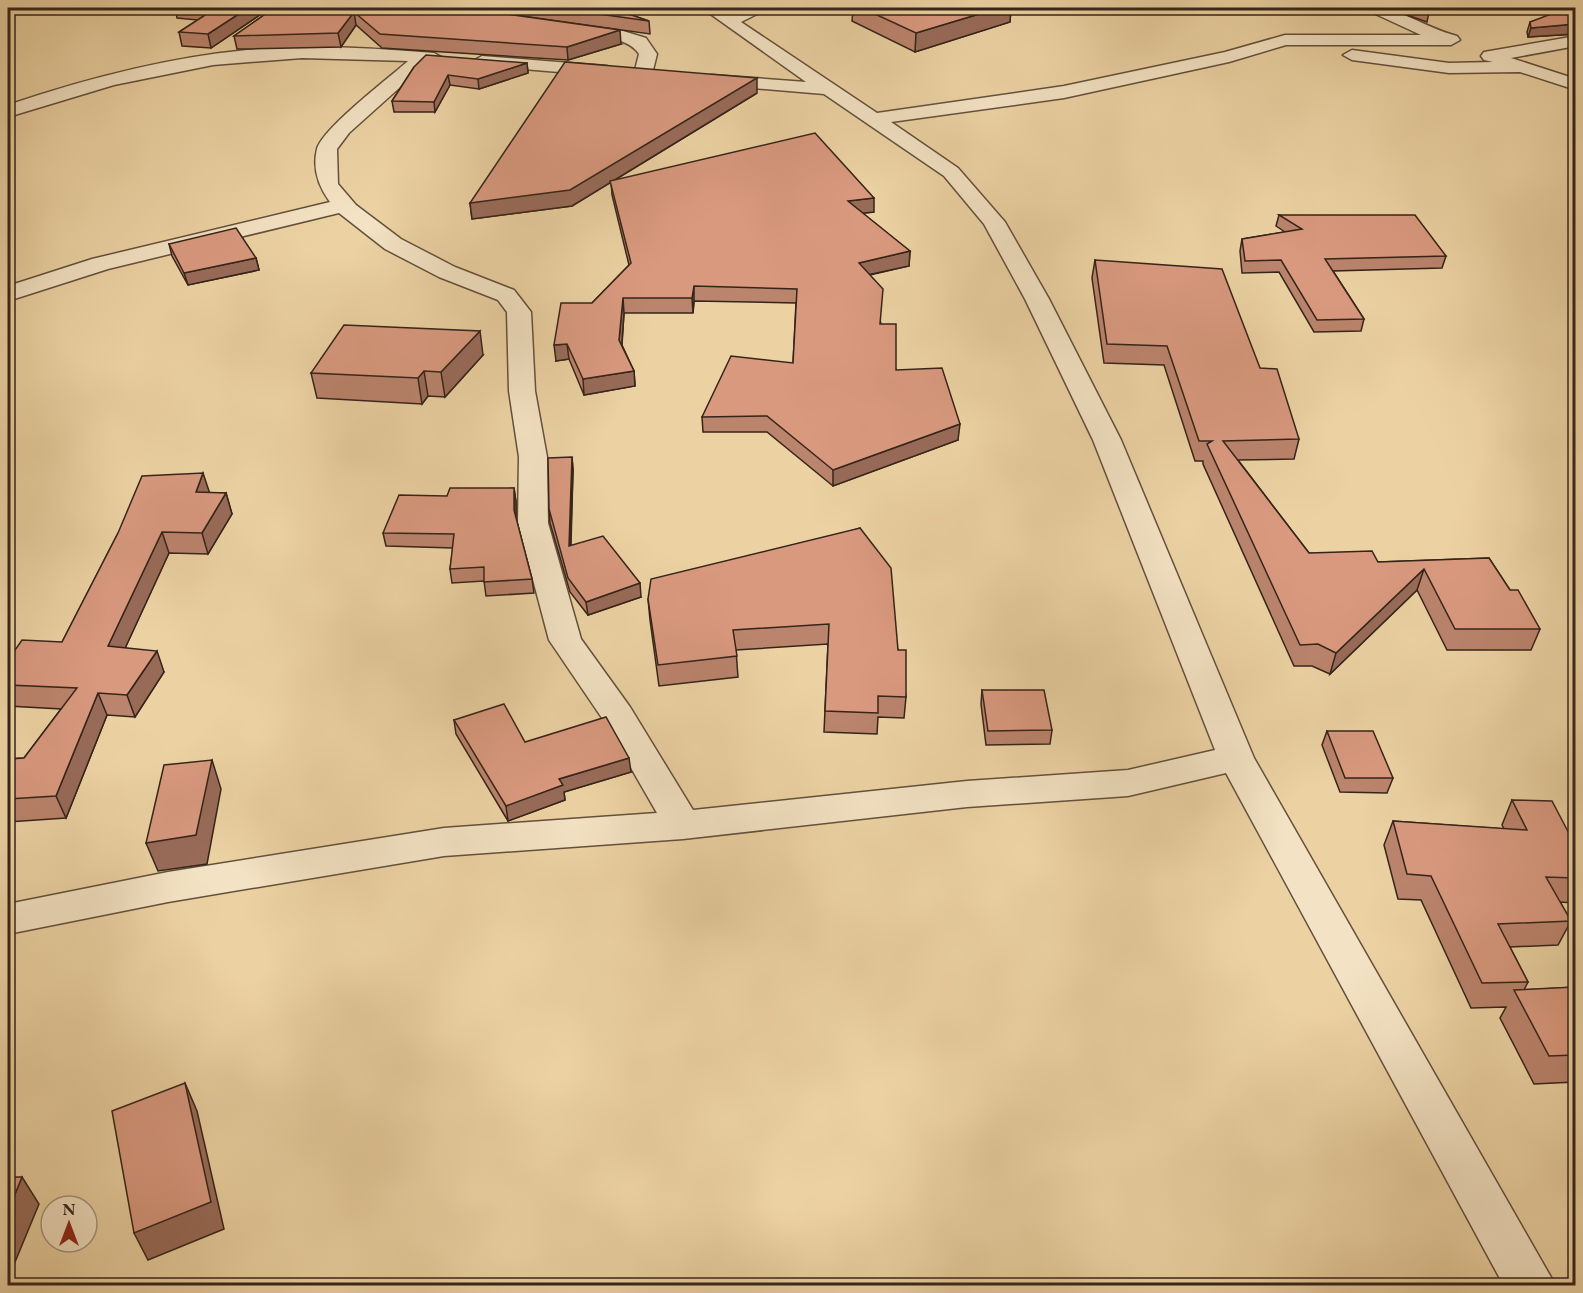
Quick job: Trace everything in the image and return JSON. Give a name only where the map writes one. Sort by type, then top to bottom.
[{"type":"street","points":[[719,14],[757,8]]},
{"type":"street","points":[[1375,8],[1520,67],[1575,85]]},
{"type":"street","points":[[719,14],[951,172],[994,222],[1036,299],[1107,440],[1236,758],[1531,1286]]},
{"type":"street","points":[[563,27],[623,36],[640,42],[648,54],[643,74]]},
{"type":"street","points":[[873,119],[1064,92],[1230,57],[1273,43],[1306,38],[1471,48],[1575,41]]},
{"type":"street","points":[[200,62],[239,40]]},
{"type":"street","points":[[1273,43],[1311,47],[1406,64],[1449,68],[1520,67]]},
{"type":"street","points":[[8,111],[94,85],[200,62],[285,53],[423,57],[665,76]]},
{"type":"street","points":[[423,57],[364,107],[342,129],[327,149],[328,184],[343,205],[393,244],[447,272],[506,295],[519,312],[522,391],[533,457],[533,523],[565,640],[618,715],[683,825]]},
{"type":"street","points":[[698,79],[830,90]]},
{"type":"street","points":[[8,294],[100,264],[343,205]]},
{"type":"street","points":[[8,919],[168,887],[444,842],[683,825],[967,794],[1128,783],[1236,758]]},
{"type":"building","points":[[216,8],[248,8],[208,34],[179,32]]},
{"type":"building","points":[[274,8],[463,8],[620,30],[567,47],[380,34],[354,12],[338,33],[234,36]]},
{"type":"building","points":[[556,8],[611,8],[649,21]]},
{"type":"building","points":[[862,8],[999,8],[916,33]]},
{"type":"building","points":[[1567,8],[1575,8],[1575,24],[1531,28],[1530,22]]},
{"type":"building","points":[[426,55],[527,63],[478,79],[448,75],[434,102],[392,101],[414,67]]},
{"type":"building","points":[[565,62],[757,78],[570,190],[470,203]]},
{"type":"building","points":[[815,133],[874,198],[848,201],[910,251],[859,263],[883,289],[880,324],[896,324],[896,370],[942,368],[960,424],[833,470],[767,416],[702,417],[731,356],[793,363],[797,289],[694,286],[692,298],[623,298],[619,340],[634,371],[583,379],[567,344],[554,345],[561,303],[592,303],[631,263],[610,181]]},
{"type":"building","points":[[1279,215],[1415,215],[1446,256],[1325,259],[1364,319],[1317,320],[1281,260],[1245,261],[1242,239],[1302,229]]},
{"type":"building","points":[[236,228],[256,258],[184,273],[169,244]]},
{"type":"building","points":[[1095,260],[1222,269],[1260,368],[1277,369],[1299,439],[1223,441],[1309,553],[1372,551],[1378,562],[1489,558],[1510,590],[1518,590],[1540,629],[1455,629],[1424,569],[1336,653],[1318,644],[1300,645],[1207,444],[1212,441],[1199,441],[1167,346],[1107,344]]},
{"type":"building","points":[[344,325],[480,331],[441,372],[424,371],[418,378],[311,373]]},
{"type":"building","points":[[572,457],[569,546],[603,536],[640,583],[586,602],[568,578],[549,509],[548,458]]},
{"type":"building","points":[[203,473],[196,492],[226,493],[202,533],[162,532],[108,646],[157,651],[127,695],[98,693],[56,796],[8,799],[8,759],[24,758],[77,688],[8,685],[8,660],[22,640],[62,642],[118,533],[142,476]]},
{"type":"building","points":[[450,488],[514,488],[514,510],[532,579],[484,582],[484,567],[450,569],[454,534],[383,533],[399,495],[447,496]]},
{"type":"building","points":[[860,528],[891,568],[898,650],[906,650],[906,697],[878,696],[878,713],[825,711],[829,624],[733,630],[737,656],[658,665],[648,599],[651,579]]},
{"type":"building","points":[[982,690],[1044,690],[1052,730],[988,731]]},
{"type":"building","points":[[504,704],[525,742],[606,717],[629,758],[559,779],[563,785],[506,806],[454,720]]},
{"type":"building","points":[[1327,731],[1373,731],[1393,778],[1345,778]]},
{"type":"building","points":[[212,760],[196,835],[146,843],[164,765]]},
{"type":"building","points":[[1512,800],[1552,801],[1575,841],[1575,878],[1546,877],[1571,921],[1498,924],[1528,982],[1482,983],[1431,876],[1407,874],[1393,821],[1527,830]]},
{"type":"building","points":[[1575,987],[1575,1055],[1549,1056],[1514,990]]},
{"type":"building","points":[[185,1083],[211,1202],[134,1233],[112,1111]]},
{"type":"building","points":[[8,1177],[22,1177],[8,1211]]}]
